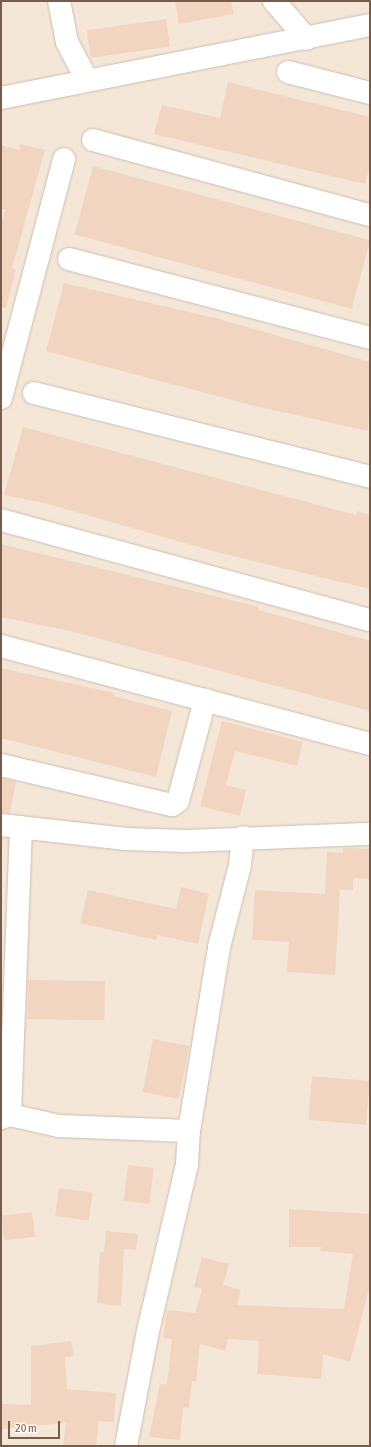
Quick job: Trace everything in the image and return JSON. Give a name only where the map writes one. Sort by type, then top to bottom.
[{"type":"street","points":[[59,1],[67,42],[87,80]]},
{"type":"street","points":[[274,1],[307,39]]},
{"type":"street","points":[[1,98],[87,80],[307,39],[370,25]]},
{"type":"street","points":[[288,72],[370,93]]},
{"type":"street","points":[[94,140],[370,215]]},
{"type":"street","points":[[1,398],[64,159]]},
{"type":"street","points":[[69,259],[370,338]]},
{"type":"street","points":[[34,393],[370,477]]},
{"type":"street","points":[[1,520],[370,620]]},
{"type":"street","points":[[1,646],[370,744]]},
{"type":"street","points":[[1,766],[172,805],[178,801],[205,700]]},
{"type":"street","points":[[189,1131],[59,1126],[5,1117],[11,826],[126,839],[185,841],[243,837],[370,834]]},
{"type":"street","points":[[126,1446],[148,1331],[187,1165],[189,1131],[219,947],[240,866],[243,837]]},
{"type":"shaded area","points":[[1,1],[370,1],[370,1446],[1,1446]]},
{"type":"building","points":[[175,1],[231,1],[234,14],[179,24]]},
{"type":"building","points":[[166,19],[170,47],[91,58],[87,30]]},
{"type":"building","points":[[228,82],[370,117],[370,166],[365,184],[154,134],[162,105],[220,118]]},
{"type":"building","points":[[20,144],[45,150],[12,268],[16,269],[6,308],[1,307],[1,226],[5,209],[1,209],[1,145],[19,150]]},
{"type":"building","points":[[93,166],[370,240],[352,309],[75,235]]},
{"type":"building","points":[[64,283],[219,319],[370,362],[368,431],[251,405],[46,351]]},
{"type":"building","points":[[23,427],[356,515],[357,511],[370,515],[370,589],[216,552],[48,504],[4,495]]},
{"type":"building","points":[[1,544],[259,607],[259,610],[370,641],[370,711],[70,631],[1,617]]},
{"type":"building","points":[[1,668],[115,693],[114,696],[172,711],[156,777],[1,738]]},
{"type":"building","points":[[222,721],[303,742],[297,766],[235,751],[226,785],[246,790],[240,816],[200,806]]},
{"type":"building","points":[[1,778],[16,781],[10,813],[1,813]]},
{"type":"building","points":[[343,848],[370,849],[370,879],[353,878],[353,890],[340,890],[335,975],[287,972],[289,942],[252,940],[255,890],[325,894],[327,852],[343,853]]},
{"type":"building","points":[[181,887],[209,894],[198,944],[157,935],[156,940],[80,923],[88,890],[176,909]]},
{"type":"building","points":[[28,980],[105,981],[104,1020],[27,1019]]},
{"type":"building","points":[[153,1039],[189,1046],[179,1099],[143,1092]]},
{"type":"building","points":[[312,1076],[370,1081],[366,1125],[308,1120]]},
{"type":"building","points":[[128,1165],[154,1168],[149,1204],[124,1201]]},
{"type":"building","points":[[59,1188],[93,1193],[89,1220],[55,1216]]},
{"type":"building","points":[[289,1209],[370,1214],[370,1285],[350,1362],[323,1354],[321,1379],[257,1374],[259,1341],[228,1339],[225,1351],[200,1344],[196,1381],[192,1381],[189,1408],[183,1407],[180,1440],[149,1437],[160,1384],[167,1385],[172,1339],[163,1338],[167,1310],[195,1313],[202,1289],[194,1287],[202,1257],[229,1264],[223,1285],[241,1290],[237,1305],[344,1309],[353,1254],[320,1251],[321,1247],[289,1247]]},
{"type":"building","points":[[32,1212],[35,1237],[4,1241],[1,1216]]},
{"type":"building","points":[[106,1231],[138,1234],[136,1250],[124,1249],[121,1306],[97,1303],[100,1252],[104,1252]]},
{"type":"building","points":[[71,1341],[74,1356],[65,1357],[67,1389],[116,1393],[114,1422],[99,1421],[96,1446],[63,1446],[66,1423],[1,1429],[1,1404],[31,1405],[31,1346]]}]
